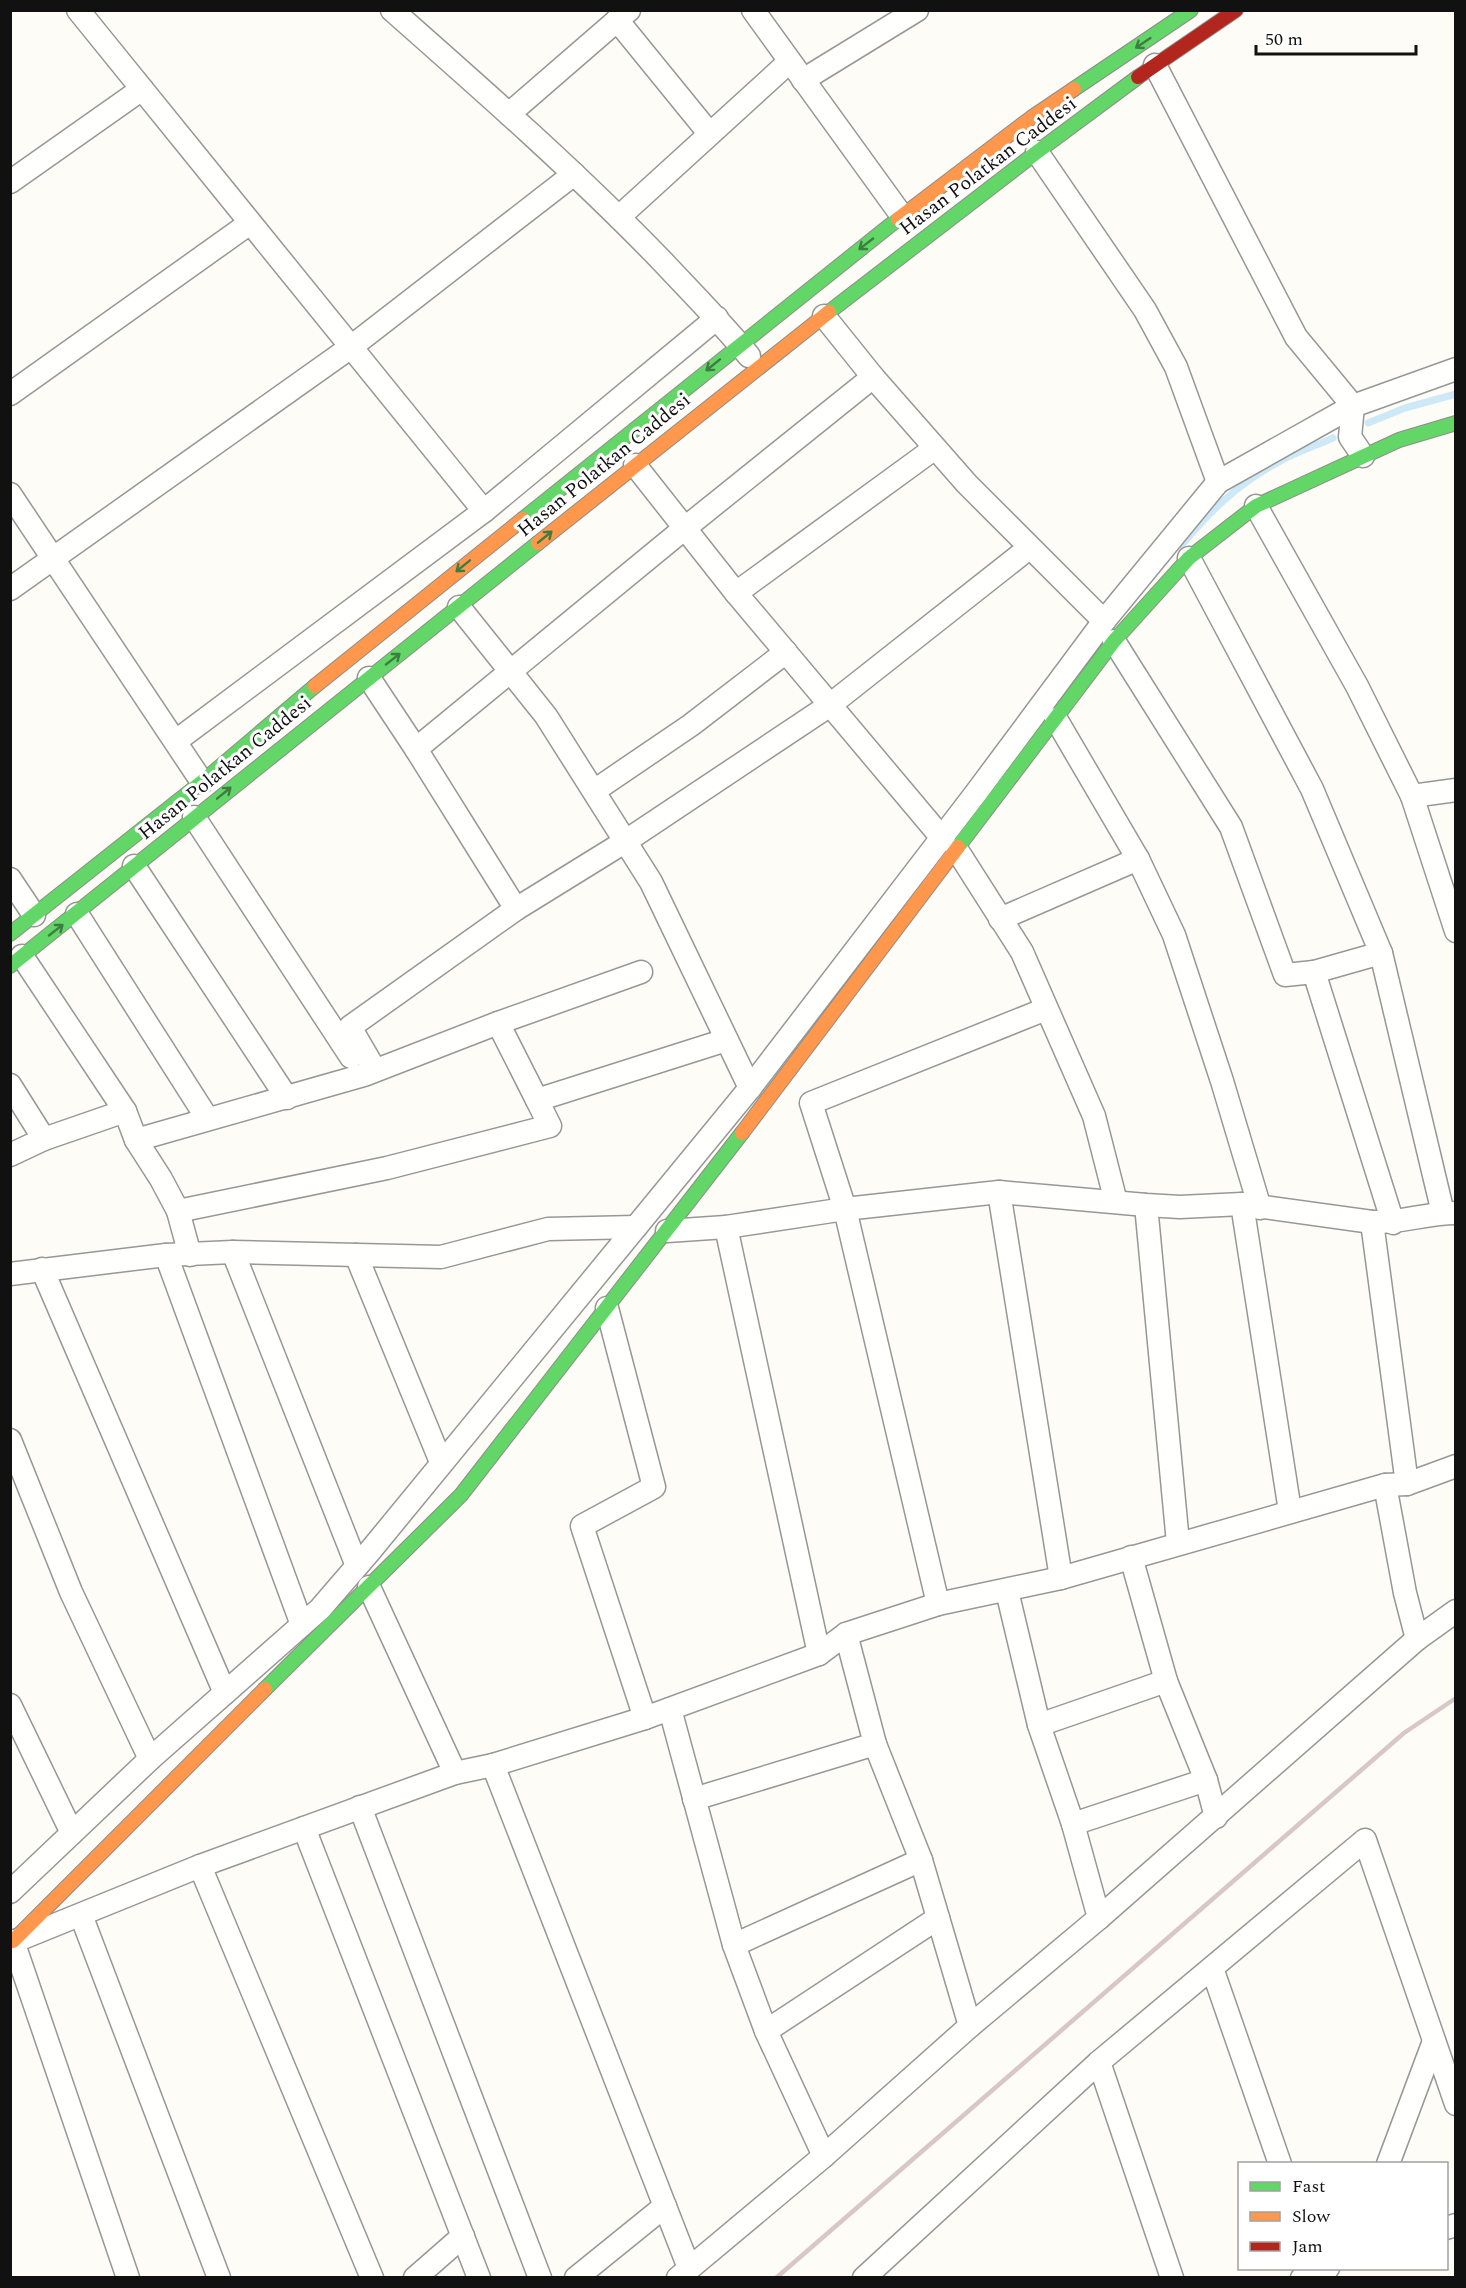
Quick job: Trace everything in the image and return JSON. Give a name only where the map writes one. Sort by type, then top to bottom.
[{"type":"main road","name":"Hasan Polatkan Caddesi","points":[[16,961],[757,367],[1037,152],[1155,65],[1236,10]]},
{"type":"main road","name":"Hasan Polatkan Caddesi","points":[[10,934],[202,782],[301,697],[739,344],[1031,118],[1181,14]]},
{"type":"main road","points":[[12,1942],[223,1729],[461,1495],[668,1231],[793,1065],[950,844],[1056,719],[1109,631],[1189,558],[1256,506],[1400,440],[1455,423]]},
{"type":"street","points":[[78,10],[484,511]]},
{"type":"street","points":[[392,10],[620,217],[717,318],[757,367]]},
{"type":"street","points":[[753,10],[902,216]]},
{"type":"street","points":[[803,80],[917,10]]},
{"type":"street","points":[[1181,14],[1192,40]]},
{"type":"street","points":[[509,114],[623,15],[709,134]]},
{"type":"street","points":[[620,217],[789,62]]},
{"type":"street","points":[[1155,65],[1296,337],[1353,406],[1350,437],[1363,456]]},
{"type":"street","points":[[10,182],[142,89]]},
{"type":"street","points":[[1037,152],[1145,310],[1176,367],[1218,482]]},
{"type":"street","points":[[10,589],[351,347],[574,174]]},
{"type":"street","points":[[10,394],[250,223]]},
{"type":"street","points":[[824,316],[935,448],[1109,631],[1231,827],[1285,975],[1314,972],[1381,953]]},
{"type":"street","points":[[176,741],[484,511],[717,318]]},
{"type":"street","points":[[10,1892],[150,1759],[320,1609],[357,1566],[950,844],[1218,482],[1353,406],[1455,369]]},
{"type":"street","points":[[416,749],[510,670],[873,377]]},
{"type":"street","points":[[736,593],[935,448]]},
{"type":"street","points":[[635,465],[736,593],[950,844],[1022,952],[1094,1116],[1116,1202]]},
{"type":"street","points":[[10,494],[202,782]]},
{"type":"street","points":[[1256,506],[1357,686],[1412,796],[1455,931]]},
{"type":"street","points":[[369,1073],[350,1027],[516,909],[626,841],[830,705],[1029,548]]},
{"type":"street","points":[[668,1231],[726,1227],[845,1209],[999,1192],[1180,1207],[1251,1206],[1383,1222],[1449,1213],[1381,953],[1312,789],[1189,558]]},
{"type":"street","points":[[459,607],[546,716],[651,882],[750,1088]]},
{"type":"street","points":[[594,791],[691,725],[786,652]]},
{"type":"street","points":[[369,678],[516,909]]},
{"type":"street","points":[[1056,719],[1138,859],[1173,935],[1222,1081],[1251,1206],[1290,1511]]},
{"type":"street","points":[[1412,796],[1455,790]]},
{"type":"street","points":[[194,817],[369,1073]]},
{"type":"street","points":[[1000,919],[1138,859]]},
{"type":"street","points":[[134,866],[287,1098]]},
{"type":"street","points":[[10,879],[34,915]]},
{"type":"street","points":[[77,914],[207,1118]]},
{"type":"street","points":[[16,961],[125,1111],[136,1140],[178,1211],[190,1255]]},
{"type":"street","points":[[136,1140],[369,1073],[498,1023],[641,972]]},
{"type":"street","points":[[1314,972],[1383,1222],[1396,1484],[1405,1593],[1417,1639]]},
{"type":"street","points":[[810,1103],[1046,1009]]},
{"type":"street","points":[[178,1211],[387,1168],[550,1126],[498,1023]]},
{"type":"street","points":[[537,1100],[726,1040]]},
{"type":"street","points":[[793,1065],[810,1103],[845,1209],[938,1604]]},
{"type":"street","points":[[10,1085],[44,1139]]},
{"type":"street","points":[[10,1155],[44,1139],[125,1111]]},
{"type":"street","points":[[999,1192],[1061,1578]]},
{"type":"street","points":[[1146,1205],[1178,1543]]},
{"type":"street","points":[[10,1274],[166,1255],[233,1252],[441,1257],[548,1229],[636,1227]]},
{"type":"street","points":[[726,1227],[819,1654]]},
{"type":"street","points":[[233,1252],[357,1566]]},
{"type":"street","points":[[166,1255],[302,1625]]},
{"type":"street","points":[[356,1256],[441,1462]]},
{"type":"street","points":[[42,1269],[225,1693]]},
{"type":"street","points":[[607,1308],[654,1486],[582,1526],[645,1718]]},
{"type":"street","points":[[10,1440],[71,1592],[150,1759]]},
{"type":"street","points":[[129,2277],[12,1942],[200,1866],[455,1773],[493,1765],[645,1718],[819,1654],[846,1634],[938,1604],[1061,1578],[1290,1511],[1396,1484],[1455,1466]]},
{"type":"street","points":[[1131,1557],[1166,1681],[1206,1780],[1216,1817]]},
{"type":"street","points":[[369,1587],[455,1773]]},
{"type":"street","points":[[1007,1591],[1039,1725],[1073,1824],[1099,1918]]},
{"type":"street","points":[[493,1765],[665,2206],[683,2273],[824,2156],[970,2026],[1216,1817],[1417,1639],[1455,1611]]},
{"type":"street","points":[[846,1634],[875,1744],[921,1860],[970,2026]]},
{"type":"street","points":[[1039,1725],[1166,1681]]},
{"type":"street","points":[[10,1705],[72,1833]]},
{"type":"street","points":[[670,1709],[734,1945],[766,2031],[824,2156]]},
{"type":"street","points":[[694,1798],[875,1744]]},
{"type":"street","points":[[1073,1824],[1206,1780]]},
{"type":"street","points":[[360,1807],[540,2277]]},
{"type":"street","points":[[304,1828],[479,2277]]},
{"type":"street","points":[[864,2277],[1099,2062],[1365,1840],[1455,2104]]},
{"type":"street","points":[[734,1945],[921,1860]]},
{"type":"street","points":[[200,1866],[372,2277]]},
{"type":"street","points":[[81,1915],[219,2277]]},
{"type":"street","points":[[766,2031],[938,1918]]},
{"type":"street","points":[[1212,1968],[1280,2162]]},
{"type":"street","points":[[1388,2162],[1434,2041]]},
{"type":"street","points":[[1099,2062],[1172,2277]]},
{"type":"street","points":[[576,2277],[665,2206]]},
{"type":"street","points":[[415,2277],[463,2236]]},
{"type":"street","points":[[888,2255],[895,2277]]},
{"type":"waterway","points":[[1368,423],[1405,408],[1456,394]]},
{"type":"waterway","points":[[1182,545],[1214,509],[1249,480],[1284,459],[1333,438]]},
{"type":"railway","points":[[776,2278],[1404,1733],[1456,1698]]},
{"type":"traffic: fast","points":[[1074,89],[1191,10]]},
{"type":"traffic: fast","points":[[829,312],[1138,77]]},
{"type":"traffic: fast","points":[[523,519],[898,219]]},
{"type":"traffic: fast","points":[[958,847],[1114,641],[1189,558],[1256,506],[1399,440],[1456,423]]},
{"type":"traffic: fast","points":[[10,966],[538,543]]},
{"type":"traffic: fast","points":[[10,934],[202,782],[315,686]]},
{"type":"traffic: fast","points":[[265,1689],[461,1495],[742,1133]]},
{"type":"traffic: slow","points":[[898,219],[1031,118],[1074,89]]},
{"type":"traffic: slow","points":[[538,543],[829,312]]},
{"type":"traffic: slow","points":[[315,686],[523,519]]},
{"type":"traffic: slow","points":[[742,1133],[958,847]]},
{"type":"traffic: slow","points":[[13,1941],[265,1689]]},
{"type":"traffic: jam","points":[[1138,77],[1236,10]]}]
